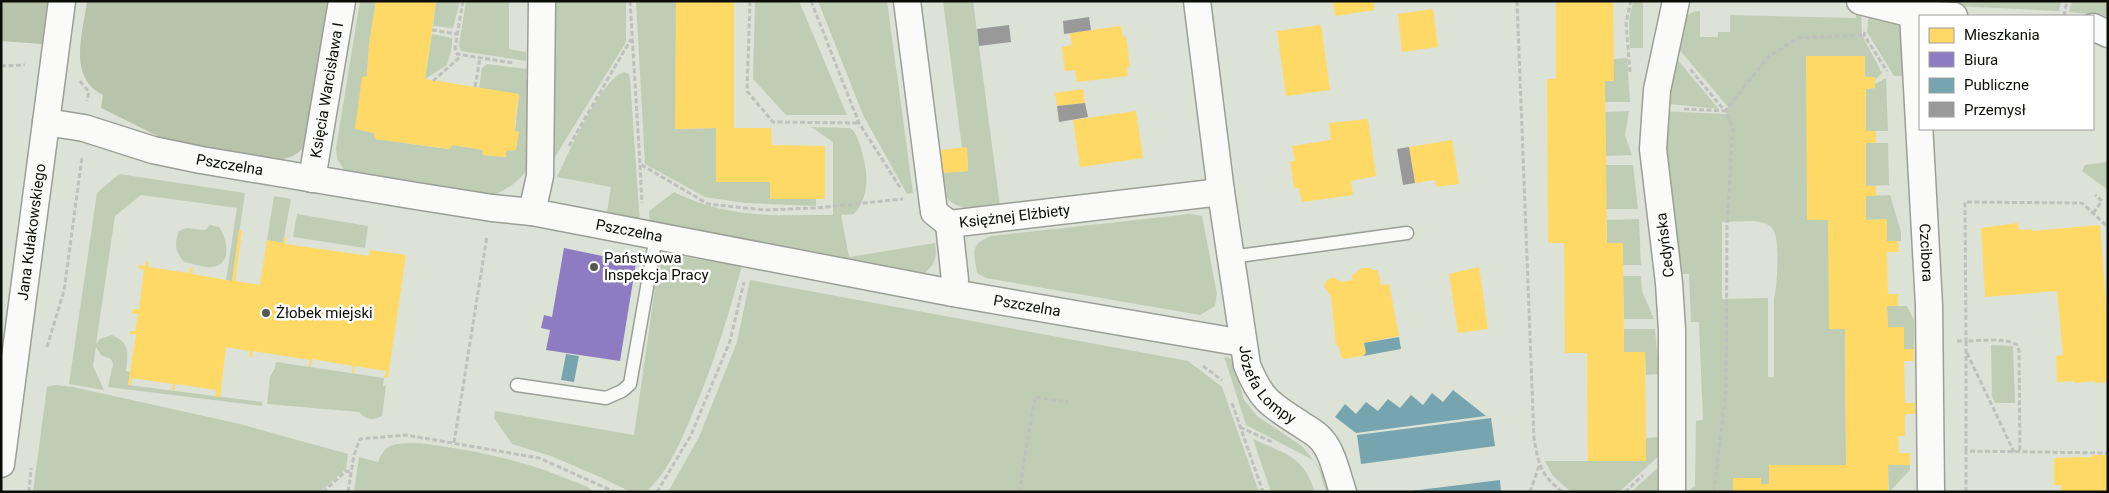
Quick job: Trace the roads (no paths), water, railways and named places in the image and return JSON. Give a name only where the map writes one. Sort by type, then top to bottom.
[{"type":"street","name":"Jana Kułakowskiego","points":[[1,464],[8,353],[46,122],[62,1]]},
{"type":"street","name":"Księcia Warcisława I","points":[[312,179],[342,1]]},
{"type":"street","points":[[532,212],[540,176],[542,1]]},
{"type":"street","name":"Księżnej Elżbiety","points":[[907,1],[934,212],[949,224],[1221,192]]},
{"type":"street","name":"Józefa Lompy","points":[[1197,1],[1221,192],[1242,343],[1247,364],[1254,384],[1263,398],[1274,408],[1320,438],[1333,460],[1343,492]]},
{"type":"street","name":"Cedyńska","points":[[1672,492],[1672,330],[1669,283],[1653,149],[1655,108],[1676,1]]},
{"type":"street","points":[[1860,1],[1913,14],[1934,15]]},
{"type":"street","name":"Czcibora","points":[[1913,14],[1919,123]]},
{"type":"street","points":[[2094,27],[2108,34]]},
{"type":"street","name":"Pszczelna","points":[[46,122],[84,128],[153,150],[312,179],[492,208],[532,212],[952,293],[1242,343]]},
{"type":"street","name":"Czcibora","points":[[1919,130],[1929,305],[1931,492]]},
{"type":"street","points":[[949,224],[955,280],[952,293]]},
{"type":"lane","points":[[1230,257],[1407,234]]},
{"type":"lane","points":[[517,385],[606,398],[622,391],[630,384],[650,235]]},
{"type":"place","name":"Państwowa Inspekcja Pracy","points":[[594,267]]},
{"type":"place","name":"Żłobek miejski","points":[[266,313]]}]
